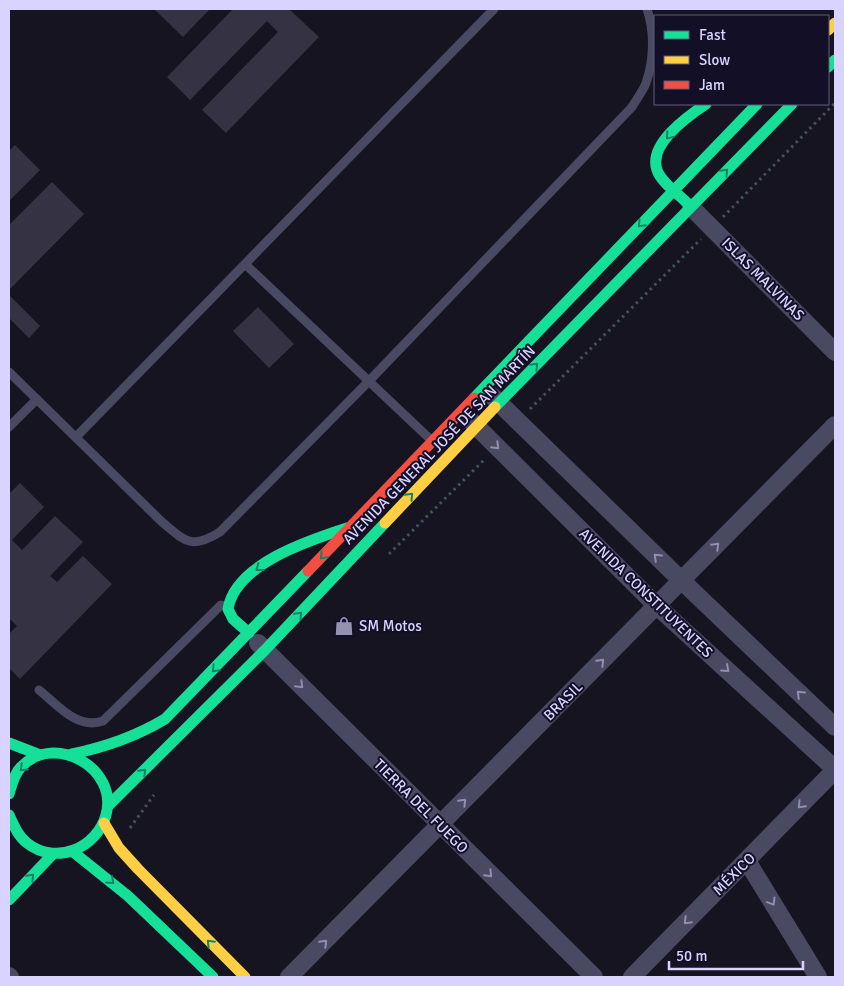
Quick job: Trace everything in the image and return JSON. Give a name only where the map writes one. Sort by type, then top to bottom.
[{"type":"main road","points":[[691,207],[657,170],[655,160],[669,135],[690,115],[705,105]]},
{"type":"main road","name":"AVENIDA GENERAL JOSÉ DE SAN MARTÍN","points":[[108,806],[266,650],[441,449],[461,412],[756,105]]},
{"type":"main road","name":"AVENIDA GENERAL JOSÉ DE SAN MARTÍN","points":[[40,755],[56,752],[72,754],[106,748],[145,732],[165,719],[351,527],[441,449],[476,426],[791,105]]},
{"type":"main road","points":[[248,634],[229,614],[228,608],[236,591],[256,570],[275,556],[302,543],[351,527]]},
{"type":"main road","points":[[9,743],[40,755]]},
{"type":"main road","points":[[10,818],[18,834],[28,844],[54,854],[72,852],[96,836],[104,823],[108,806],[106,790],[99,774],[87,762],[72,754]]},
{"type":"main road","points":[[9,794],[15,775],[26,763],[40,755]]},
{"type":"main road","points":[[9,836],[10,818]]},
{"type":"main road","points":[[104,823],[110,837],[119,849],[162,895],[245,977]]},
{"type":"main road","points":[[72,852],[116,885],[213,977]]},
{"type":"main road","points":[[9,900],[54,854]]},
{"type":"street","name":"ISLAS MALVINAS","points":[[691,207],[835,352]]},
{"type":"street","points":[[484,389],[835,727]]},
{"type":"street","name":"AVENIDA CONSTITUYENTES","points":[[461,412],[657,606],[835,770]]},
{"type":"street","name":"BRASIL","points":[[289,977],[835,425]]},
{"type":"street","name":"TIERRA DEL FUEGO","points":[[248,634],[594,977]]},
{"type":"street","name":"MÉXICO","points":[[632,977],[835,770]]},
{"type":"street","points":[[747,861],[814,976]]},
{"type":"lane","points":[[76,437],[494,9]]},
{"type":"lane","points":[[9,372],[162,522],[183,539],[197,543],[208,540],[220,532],[369,381],[632,107],[646,85],[652,59],[652,32],[647,9]]},
{"type":"lane","points":[[245,264],[441,449]]},
{"type":"lane","points":[[9,427],[36,399]]},
{"type":"lane","points":[[39,690],[71,717],[79,721],[92,724],[103,721],[236,591]]},
{"type":"lane","points":[[213,613],[222,611],[229,614]]},
{"type":"path","points":[[518,422],[835,103]]},
{"type":"path","points":[[385,559],[497,447]]},
{"type":"path","points":[[119,849],[132,823],[157,792]]},
{"type":"building","points":[[154,9],[210,9],[183,37]]},
{"type":"building","points":[[233,9],[289,9],[319,37],[226,133],[202,110],[278,32],[267,21],[190,100],[167,77]]},
{"type":"building","points":[[15,145],[40,170],[9,201],[9,151]]},
{"type":"building","points":[[52,182],[84,214],[9,290],[9,225]]},
{"type":"building","points":[[9,295],[40,326],[29,338],[9,318]]},
{"type":"building","points":[[258,307],[294,344],[269,368],[233,331]]},
{"type":"building","points":[[20,483],[44,507],[12,540],[22,550],[55,516],[83,542],[50,576],[57,582],[83,556],[112,584],[20,679],[9,668],[9,634],[17,626],[9,618],[9,494]]},
{"type":"traffic: fast","points":[[829,66],[835,60]]},
{"type":"traffic: fast","points":[[686,202],[662,179],[657,170],[656,160],[658,150],[671,132],[705,105]]},
{"type":"traffic: fast","points":[[474,398],[756,105]]},
{"type":"traffic: fast","points":[[495,407],[791,105]]},
{"type":"traffic: fast","points":[[108,806],[265,650],[385,523]]},
{"type":"traffic: fast","points":[[249,633],[233,619],[228,609],[234,593],[244,579],[276,556],[314,539],[347,528]]},
{"type":"traffic: fast","points":[[72,754],[120,741],[165,719],[308,571]]},
{"type":"traffic: fast","points":[[9,743],[40,755]]},
{"type":"traffic: fast","points":[[9,794],[15,776],[21,767],[35,757],[50,753],[66,754],[81,760],[94,770],[103,783],[107,798],[106,815],[94,837],[74,850],[62,853],[38,850],[27,843],[19,834],[9,815]]},
{"type":"traffic: fast","points":[[72,851],[128,896],[213,977]]},
{"type":"traffic: fast","points":[[9,900],[53,854]]},
{"type":"traffic: slow","points":[[829,29],[835,23]]},
{"type":"traffic: slow","points":[[385,523],[495,407]]},
{"type":"traffic: slow","points":[[104,823],[119,848],[138,869],[245,977]]},
{"type":"traffic: jam","points":[[308,571],[474,398]]},
{"type":"place","name":"SM Motos","points":[[344,626]]}]
